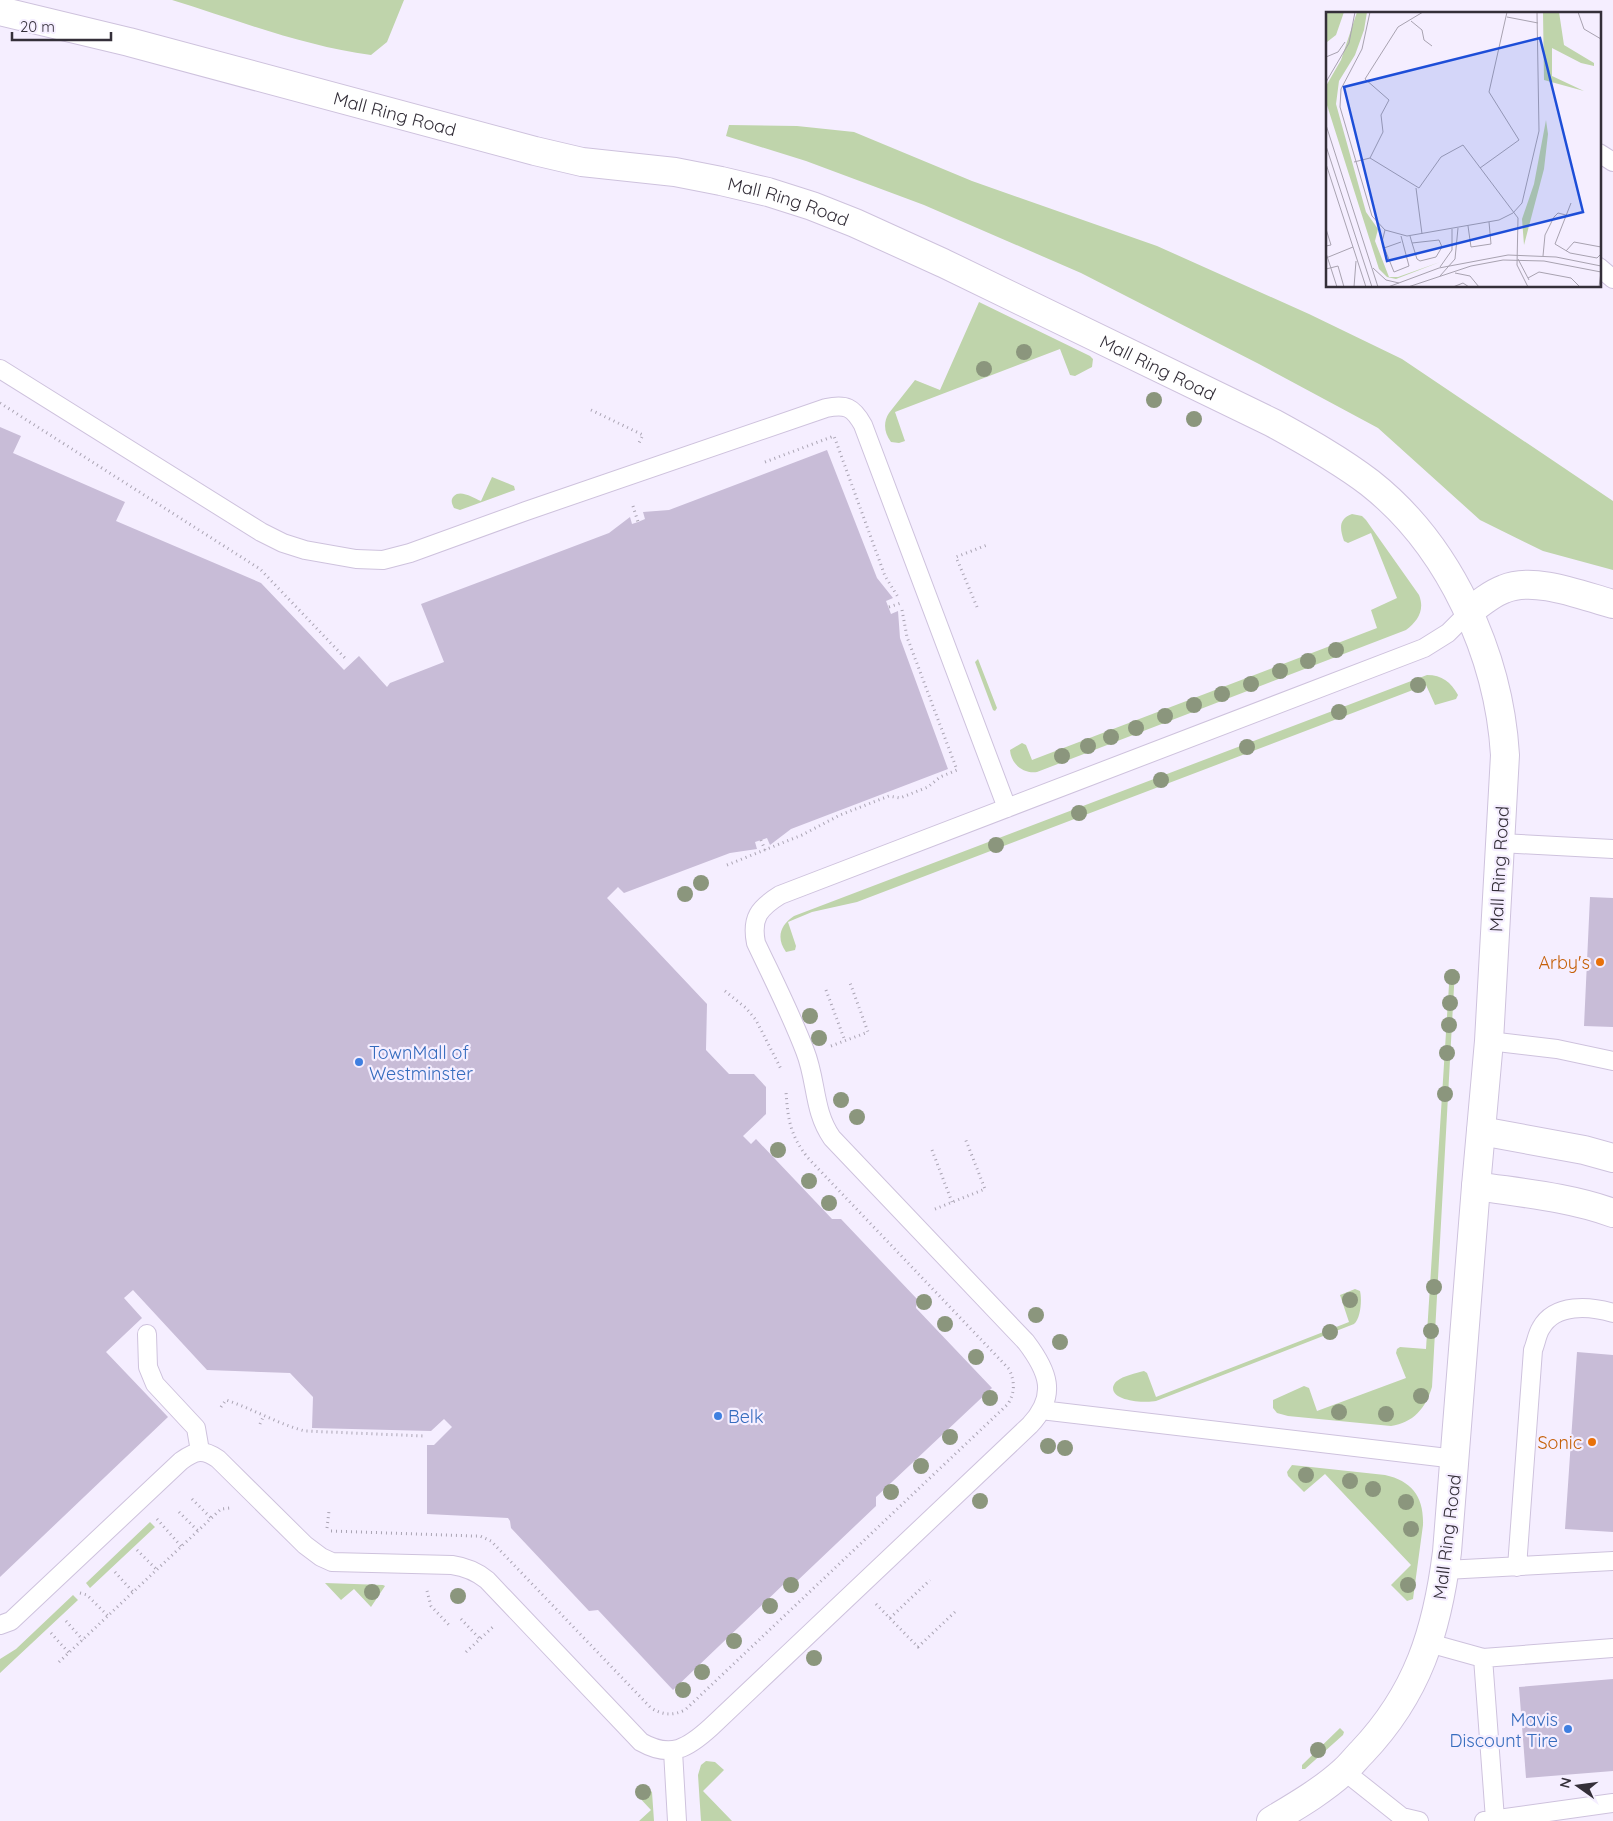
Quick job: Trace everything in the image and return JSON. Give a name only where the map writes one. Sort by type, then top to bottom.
[{"type":"street","name":"Mall Ring Road","points":[[0,11],[146,47],[544,154],[582,162],[674,172],[768,192],[812,206],[855,223],[943,263],[1273,423],[1323,450],[1371,484],[1401,512],[1429,544],[1451,577],[1469,612],[1486,658],[1499,706],[1504,755],[1489,1041],[1476,1186],[1456,1459],[1442,1595],[1428,1643],[1407,1692],[1393,1715],[1377,1736],[1344,1771],[1305,1800],[1271,1821]]},
{"type":"street","points":[[1469,612],[1487,598],[1506,588],[1527,584],[1549,587],[1613,604]]},
{"type":"street","points":[[1481,1131],[1584,1150],[1613,1158]]},
{"type":"street","points":[[1476,1186],[1547,1197],[1613,1213]]},
{"type":"lane","points":[[1600,268],[1613,279]]},
{"type":"lane","points":[[0,369],[262,532],[283,543],[305,550],[369,561],[383,560],[410,553],[826,408],[836,406],[847,407],[857,414],[863,425],[1008,808]]},
{"type":"lane","points":[[0,1625],[11,1621],[181,1461],[190,1454],[200,1451],[209,1452],[305,1545],[321,1557],[332,1562],[452,1565],[464,1566],[473,1570],[487,1580],[634,1736],[649,1746],[660,1750],[673,1751],[689,1745],[711,1727],[1030,1425],[1041,1410],[1047,1381],[1040,1360],[1030,1348],[832,1138],[826,1129],[817,1108],[813,1074],[805,1050],[756,943],[753,930],[757,914],[767,903],[780,894],[1424,648],[1448,633],[1469,612]]},
{"type":"lane","points":[[1500,843],[1613,850]]},
{"type":"lane","points":[[1489,1041],[1557,1049],[1613,1061]]},
{"type":"lane","points":[[1517,1567],[1533,1350],[1542,1326],[1556,1312],[1578,1308],[1599,1308],[1613,1313]]},
{"type":"lane","points":[[147,1334],[148,1367],[155,1384],[196,1428],[200,1451]]},
{"type":"lane","points":[[1041,1410],[1456,1459]]},
{"type":"lane","points":[[1445,1570],[1613,1561]]},
{"type":"lane","points":[[1428,1643],[1483,1658],[1613,1648]]},
{"type":"lane","points":[[1483,1658],[1489,1820],[1613,1803]]},
{"type":"lane","points":[[673,1751],[677,1821]]},
{"type":"lane","points":[[1344,1771],[1402,1817],[1419,1821]]},
{"type":"path","points":[[0,403],[260,569],[345,658]]},
{"type":"path","points":[[591,410],[643,435],[637,447]]},
{"type":"path","points":[[727,865],[802,835],[840,815],[889,796],[900,798],[907,796],[928,787],[940,777],[957,770],[908,637],[901,603],[885,576],[834,436],[765,462]]},
{"type":"path","points":[[633,506],[638,522]]},
{"type":"path","points":[[977,607],[956,558],[986,545]]},
{"type":"path","points":[[889,607],[901,603]]},
{"type":"path","points":[[761,840],[765,850]]},
{"type":"path","points":[[830,1046],[868,1032],[849,980]]},
{"type":"path","points":[[826,990],[845,1040]]},
{"type":"path","points":[[725,991],[746,1008],[756,1020],[769,1043],[784,1078]]},
{"type":"path","points":[[329,1511],[327,1531],[474,1536],[491,1541],[650,1708],[658,1713],[668,1715],[685,1710],[1001,1410],[1012,1396],[1014,1387],[1009,1369],[892,1242],[808,1158],[799,1146],[789,1123],[785,1084]]},
{"type":"path","points":[[932,1210],[985,1189],[965,1138]]},
{"type":"path","points":[[932,1150],[952,1202]]},
{"type":"path","points":[[221,1407],[226,1400],[289,1427],[306,1431],[425,1436]]},
{"type":"path","points":[[260,1424],[264,1415]]},
{"type":"path","points":[[192,1498],[211,1518]]},
{"type":"path","points":[[59,1662],[211,1518],[221,1509],[230,1508],[236,1502]]},
{"type":"path","points":[[179,1512],[198,1531]]},
{"type":"path","points":[[155,1517],[181,1546]]},
{"type":"path","points":[[137,1550],[157,1570]]},
{"type":"path","points":[[115,1572],[133,1592]]},
{"type":"path","points":[[890,1618],[930,1580]]},
{"type":"path","points":[[425,1586],[431,1606],[448,1625]]},
{"type":"path","points":[[87,1596],[108,1616]]},
{"type":"path","points":[[873,1601],[918,1647],[957,1610]]},
{"type":"path","points":[[461,1619],[480,1638]]},
{"type":"path","points":[[66,1621],[83,1640]]},
{"type":"path","points":[[466,1652],[497,1623]]},
{"type":"path","points":[[51,1633],[69,1653]]},
{"type":"green space","points":[[172,0],[404,0],[387,42],[371,55],[295,39]]},
{"type":"green space","points":[[729,125],[797,126],[854,132],[972,181],[1157,246],[1309,314],[1402,359],[1613,501],[1613,570],[1543,551],[1480,520],[1378,428],[1259,364],[1081,273],[924,205],[806,161],[726,136]]},
{"type":"green space","points":[[979,302],[1090,356],[1093,359],[1092,367],[1075,376],[1070,375],[1060,349],[895,412],[905,441],[899,443],[891,442],[885,428],[889,413],[915,380],[940,390]]},
{"type":"green space","points":[[492,477],[514,486],[515,490],[460,510],[454,508],[452,500],[460,493],[481,501]]},
{"type":"green space","points":[[1352,514],[1362,516],[1366,520],[1419,595],[1421,610],[1414,623],[1406,630],[1037,772],[1023,770],[1015,764],[1010,750],[1022,743],[1026,745],[1032,760],[1377,628],[1371,610],[1397,598],[1371,533],[1348,543],[1344,541],[1341,525],[1347,516]]},
{"type":"green space","points":[[978,659],[997,708],[995,711],[975,662]]},
{"type":"green space","points":[[1427,675],[1437,676],[1449,683],[1458,695],[1456,699],[1435,705],[1426,685],[857,902],[812,912],[788,922],[796,946],[795,950],[786,952],[783,947],[780,937],[781,932],[785,923],[794,916]]},
{"type":"green space","points":[[1450,969],[1455,969],[1432,1387],[1429,1395],[1422,1408],[1412,1418],[1406,1422],[1391,1426],[1288,1416],[1277,1413],[1273,1408],[1273,1400],[1304,1386],[1309,1388],[1317,1411],[1406,1378],[1396,1353],[1397,1349],[1400,1347],[1426,1349]]},
{"type":"green space","points":[[1355,1289],[1360,1291],[1361,1303],[1360,1313],[1354,1324],[1156,1401],[1145,1402],[1124,1399],[1114,1393],[1114,1384],[1120,1379],[1144,1371],[1147,1373],[1156,1397],[1349,1322],[1340,1295]]},
{"type":"green space","points":[[1292,1465],[1385,1475],[1402,1481],[1409,1486],[1419,1498],[1423,1515],[1413,1599],[1407,1601],[1391,1585],[1411,1565],[1325,1474],[1304,1492],[1288,1476],[1287,1472]]},
{"type":"green space","points":[[150,1522],[155,1527],[90,1588],[86,1583]]},
{"type":"green space","points":[[325,1583],[385,1586],[371,1607],[354,1589],[341,1600]]},
{"type":"green space","points":[[73,1595],[78,1600],[0,1673],[0,1659],[16,1649]]},
{"type":"green space","points":[[1340,1728],[1344,1732],[1343,1735],[1305,1769],[1302,1769],[1302,1765]]},
{"type":"green space","points":[[706,1761],[715,1762],[724,1770],[703,1791],[732,1821],[701,1821],[698,1775],[701,1765]]},
{"type":"green space","points":[[641,1786],[647,1787],[652,1792],[654,1821],[639,1821],[651,1810],[636,1794]]},
{"type":"building","name":"TownMall of Westminster","points":[[0,427],[21,436],[13,453],[125,502],[116,521],[261,583],[344,670],[359,656],[387,687],[390,683],[444,662],[421,604],[609,533],[630,517],[632,524],[638,522],[645,519],[643,512],[669,510],[827,450],[877,578],[893,598],[886,601],[891,614],[898,611],[900,638],[948,769],[791,829],[770,845],[767,838],[755,842],[757,849],[730,853],[624,893],[618,887],[607,898],[707,1004],[706,1050],[729,1074],[754,1074],[766,1087],[766,1114],[743,1136],[751,1144],[756,1139],[832,1219],[841,1219],[917,1299],[916,1308],[992,1388],[876,1497],[876,1506],[796,1582],[787,1581],[673,1690],[598,1610],[589,1611],[511,1528],[508,1518],[427,1514],[427,1445],[434,1445],[452,1427],[444,1419],[431,1431],[312,1428],[313,1397],[290,1373],[207,1370],[133,1290],[124,1298],[142,1318],[106,1352],[168,1417],[0,1577]]},
{"type":"building","name":"Arby's","points":[[1590,897],[1613,898],[1613,1027],[1584,1026]]},
{"type":"building","name":"Sonic","points":[[1577,1352],[1613,1355],[1613,1532],[1565,1529]]},
{"type":"building","name":"Mavis Discount Tire","points":[[1613,1679],[1613,1771],[1526,1778],[1519,1687]]},
{"type":"place","name":"Arby's","points":[[1600,962]]},
{"type":"place","name":"TownMall of Westminster","points":[[359,1062]]},
{"type":"place","name":"Belk","points":[[718,1416]]},
{"type":"place","name":"Sonic","points":[[1592,1442]]},
{"type":"place","name":"Mavis Discount Tire","points":[[1568,1729]]}]
